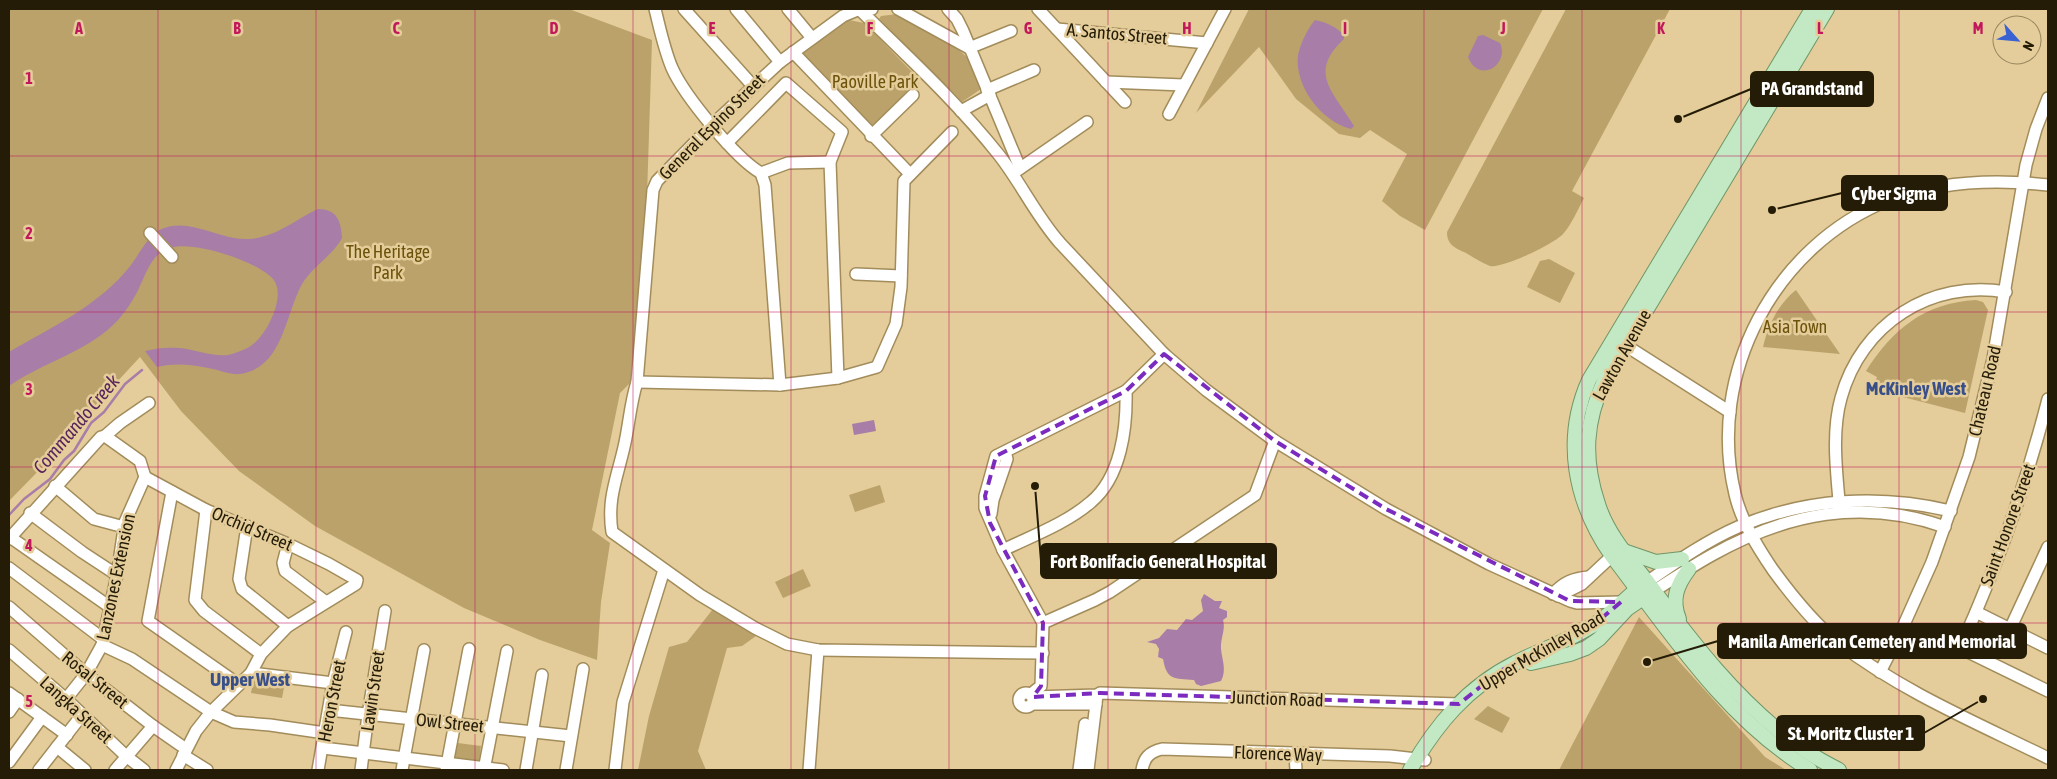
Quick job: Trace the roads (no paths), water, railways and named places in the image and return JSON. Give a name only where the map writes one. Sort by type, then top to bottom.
[{"type":"main road","name":"Lawton Avenue","points":[[1810,770],[1770,744],[1746,722],[1701,673],[1645,590],[1618,554],[1600,538],[1582,499],[1574,462],[1574,444],[1577,415],[1585,388],[1650,276],[1812,9]]},
{"type":"main road","name":"Lawton Avenue","points":[[1618,554],[1611,532],[1598,504],[1590,475],[1588,438],[1590,417],[1597,395],[1631,349],[1827,9]]},
{"type":"main road","points":[[1618,554],[1656,562],[1685,564],[1675,599],[1677,613],[1686,633]]},
{"type":"main road","name":"Lawton Avenue","points":[[1645,590],[1686,633],[1733,689],[1757,712],[1801,748],[1839,770]]},
{"type":"main road","name":"Upper McKinley Road","points":[[1421,762],[1435,729],[1458,704],[1500,671],[1591,627],[1621,602],[1645,590]]},
{"type":"main road","name":"Upper McKinley Road","points":[[1410,770],[1421,762],[1447,726],[1493,684],[1527,664],[1570,654],[1586,648],[1599,639],[1645,590]]},
{"type":"street","points":[[655,9],[664,46],[673,70],[686,91],[727,143],[754,169],[761,173],[766,194],[780,385]]},
{"type":"street","points":[[736,9],[780,62]]},
{"type":"street","points":[[788,9],[812,38]]},
{"type":"street","points":[[859,9],[872,9]]},
{"type":"street","points":[[859,9],[961,111],[1016,171]]},
{"type":"street","name":"General Espino Street","points":[[859,9],[844,16],[780,62],[712,125],[657,181],[653,190],[637,382],[632,397],[624,448],[610,504],[612,532],[700,595],[776,640],[787,644],[818,650],[1043,654]]},
{"type":"street","points":[[898,9],[969,48]]},
{"type":"street","points":[[948,9],[957,19],[989,93],[1016,171],[1046,227],[1164,354],[1206,390],[1275,441],[1386,510],[1489,564],[1556,595],[1578,603],[1621,602]]},
{"type":"street","points":[[1038,9],[1125,102]]},
{"type":"street","points":[[1169,114],[1225,9]]},
{"type":"street","points":[[688,10],[753,86]]},
{"type":"street","name":"A. Santos Street","points":[[1057,29],[1207,43]]},
{"type":"street","points":[[969,48],[1011,31]]},
{"type":"street","points":[[793,52],[871,136],[910,174]]},
{"type":"street","points":[[961,111],[989,93],[1034,70]]},
{"type":"street","points":[[1106,82],[1184,85]]},
{"type":"street","points":[[727,143],[786,83],[842,132],[830,162],[838,378]]},
{"type":"street","points":[[871,136],[913,95]]},
{"type":"street","name":"Chateau Road","points":[[1880,672],[1918,596],[1951,511],[1982,412],[2006,292],[2022,184],[2031,146],[2048,98]]},
{"type":"street","points":[[1016,171],[1087,122]]},
{"type":"street","points":[[637,382],[780,385],[838,378],[877,367],[896,324],[901,276],[904,180],[952,132]]},
{"type":"street","points":[[761,173],[788,163],[830,162]]},
{"type":"street","points":[[2048,186],[1981,182],[1934,187],[1889,200],[1867,210],[1832,232],[1793,267],[1768,301],[1753,326],[1742,355],[1735,383],[1730,412],[1729,437],[1730,466],[1735,493],[1753,536],[1772,569],[1804,608],[1839,644],[1912,691],[2048,758]]},
{"type":"street","points":[[150,234],[172,257]]},
{"type":"street","points":[[856,274],[901,276]]},
{"type":"street","points":[[1840,507],[1836,436],[1838,414],[1846,385],[1864,350],[1893,318],[1920,302],[1943,294],[1973,288],[2006,292]]},
{"type":"street","points":[[1631,349],[1688,383],[1730,412]]},
{"type":"street","points":[[1043,654],[1042,623],[1003,550],[985,508],[985,496],[996,456],[1126,391],[1164,354]]},
{"type":"street","points":[[1003,550],[1063,520],[1091,502],[1104,488],[1113,473],[1124,434],[1127,414],[1126,391]]},
{"type":"street","name":"Saint Honore Street","points":[[2048,399],[2043,438],[1976,612],[1960,648],[2048,691]]},
{"type":"street","points":[[110,607],[10,538],[30,513],[103,436],[149,403]]},
{"type":"street","points":[[103,436],[140,461],[145,478]]},
{"type":"street","points":[[1042,623],[1110,592],[1255,495],[1275,441]]},
{"type":"street","name":"Orchid Street","points":[[145,478],[206,510],[288,544],[358,580],[356,584],[326,602]]},
{"type":"street","name":"Lanzones Extension","points":[[66,698],[86,674],[102,642],[117,575],[124,527],[130,506],[145,478]]},
{"type":"street","points":[[55,486],[94,519],[124,527]]},
{"type":"street","points":[[172,492],[148,621],[238,684]]},
{"type":"street","points":[[1840,507],[1871,500],[1904,502],[1951,511]]},
{"type":"street","points":[[1840,507],[1908,516],[1945,527]]},
{"type":"street","name":"Upper McKinley Road","points":[[1645,590],[1747,524],[1799,508],[1840,507]]},
{"type":"street","name":"Upper McKinley Road","points":[[1685,564],[1753,536],[1802,518],[1840,507]]},
{"type":"street","points":[[206,510],[195,600],[204,611],[261,654]]},
{"type":"street","points":[[30,513],[82,552],[117,575]]},
{"type":"street","points":[[247,526],[239,579],[242,589],[288,626]]},
{"type":"street","points":[[176,770],[196,731],[211,712],[251,673],[261,654],[288,626],[326,602],[285,571],[283,564],[288,544]]},
{"type":"street","points":[[2010,629],[2048,546]]},
{"type":"street","points":[[1556,595],[1573,590],[1618,554]]},
{"type":"street","points":[[9,568],[102,642],[211,712],[234,722],[270,725],[325,734]]},
{"type":"street","points":[[615,770],[623,702],[664,570]]},
{"type":"street","name":"Rosal Street","points":[[9,607],[86,674],[207,770]]},
{"type":"street","name":"Lawin Street","points":[[361,770],[385,611]]},
{"type":"street","points":[[1976,612],[2047,645]]},
{"type":"street","name":"Heron Street","points":[[318,770],[334,683],[346,632]]},
{"type":"street","points":[[447,767],[469,649]]},
{"type":"street","name":"Langka Street","points":[[9,650],[66,698],[126,756],[144,770]]},
{"type":"street","points":[[402,770],[424,650]]},
{"type":"street","points":[[808,770],[818,650]]},
{"type":"street","points":[[484,769],[507,651]]},
{"type":"street","name":"Junction Road","points":[[1043,654],[1041,686],[1032,699],[1096,699],[1100,693],[1112,693],[1458,704]]},
{"type":"street","points":[[566,770],[584,669]]},
{"type":"street","points":[[251,673],[334,683]]},
{"type":"street","points":[[526,770],[542,675]]},
{"type":"street","points":[[9,712],[13,696],[67,735]]},
{"type":"street","points":[[1088,770],[1096,699]]},
{"type":"street","name":"Owl Street","points":[[329,710],[571,736]]},
{"type":"street","points":[[40,770],[82,715]]},
{"type":"street","points":[[9,762],[42,717]]},
{"type":"street","points":[[1079,770],[1085,724]]},
{"type":"street","points":[[115,770],[153,726]]},
{"type":"street","points":[[57,747],[85,770]]},
{"type":"street","points":[[323,748],[404,758],[447,767],[503,770]]},
{"type":"street","name":"Florence Way","points":[[1142,770],[1144,760],[1148,754],[1162,749],[1421,762]]},
{"type":"street","points":[[1295,755],[1296,770]]},
{"type":"waterway","name":"Commando Creek","points":[[9,515],[24,499],[50,479],[64,460],[74,451],[91,423],[104,412],[125,384],[142,370]]},
{"type":"place","name":"PA Grandstand","points":[[1678,119]]},
{"type":"place","name":"Cyber Sigma","points":[[1772,210]]},
{"type":"place","name":"Fort Bonifacio General Hospital","points":[[1035,486]]},
{"type":"place","name":"Manila American Cemetery and Memorial","points":[[1647,662]]},
{"type":"place","name":"St. Moritz Cluster 1","points":[[1983,699]]},
{"type":"district","name":"McKinley West","points":[[1916,388]]},
{"type":"district","name":"Upper West","points":[[250,679]]},
{"type":"park label","name":"Paoville Park","points":[[875,82]]},
{"type":"park label","name":"The Heritage Park","points":[[388,262]]},
{"type":"park label","name":"Asia Town","points":[[1795,327]]}]
